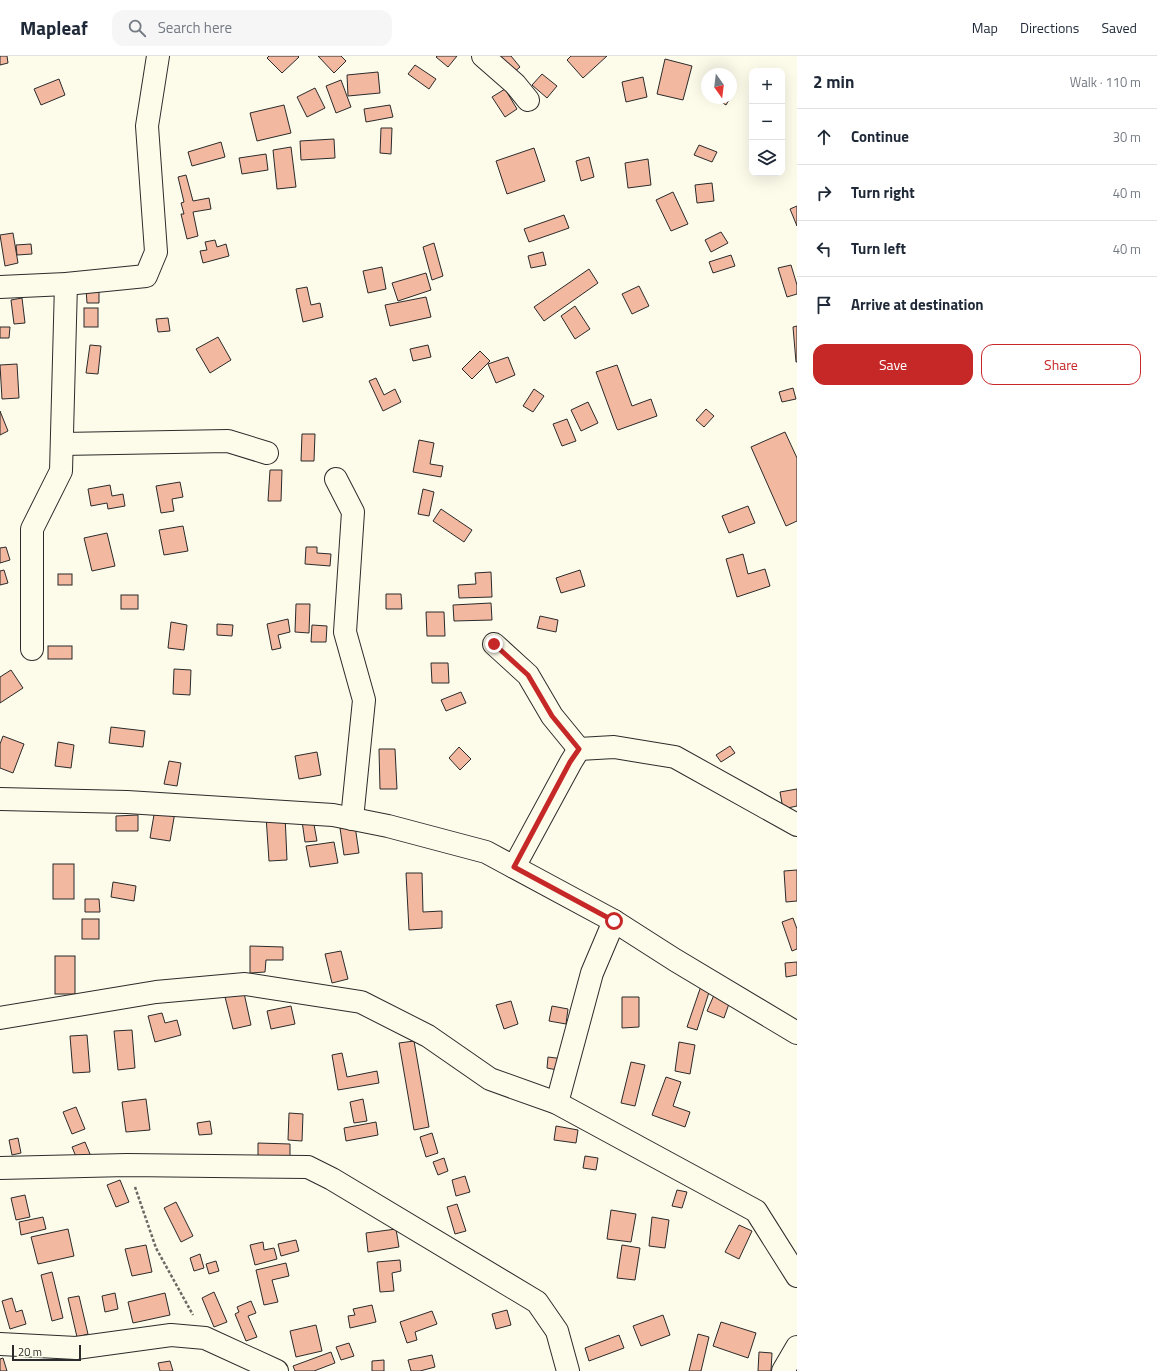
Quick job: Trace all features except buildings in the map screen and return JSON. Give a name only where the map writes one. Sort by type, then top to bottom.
[{"type":"street","points":[[0,287],[66,284],[146,276],[156,252],[147,126],[158,56]]},
{"type":"street","points":[[483,56],[515,84],[528,100]]},
{"type":"street","points":[[32,650],[32,529],[62,471],[66,284]]},
{"type":"street","points":[[62,444],[228,441],[267,453]]},
{"type":"street","points":[[336,478],[353,512],[345,632],[364,700],[352,819]]},
{"type":"street","points":[[494,644],[528,675],[552,716],[579,749]]},
{"type":"street","points":[[579,749],[614,747],[675,757],[797,825]]},
{"type":"street","points":[[514,867],[570,762],[579,749]]},
{"type":"street","points":[[0,799],[127,802],[333,815],[388,826],[486,852],[614,921],[675,960],[797,1033]]},
{"type":"street","points":[[557,1102],[592,972],[614,921]]},
{"type":"street","points":[[0,1018],[156,992],[245,984],[361,1002],[428,1036],[490,1079],[557,1102],[756,1211],[797,1276]]},
{"type":"street","points":[[0,1168],[127,1165],[308,1167],[339,1183],[537,1302],[557,1331],[568,1371]]},
{"type":"street","points":[[0,1344],[76,1348],[171,1335],[205,1338],[277,1371]]},
{"type":"street","points":[[783,1371],[797,1347]]},
{"type":"path","points":[[127,1165],[156,1248],[205,1338]]},
{"type":"route","points":[[494,644],[528,675],[552,716],[579,749],[570,762],[514,867],[614,921]]}]
